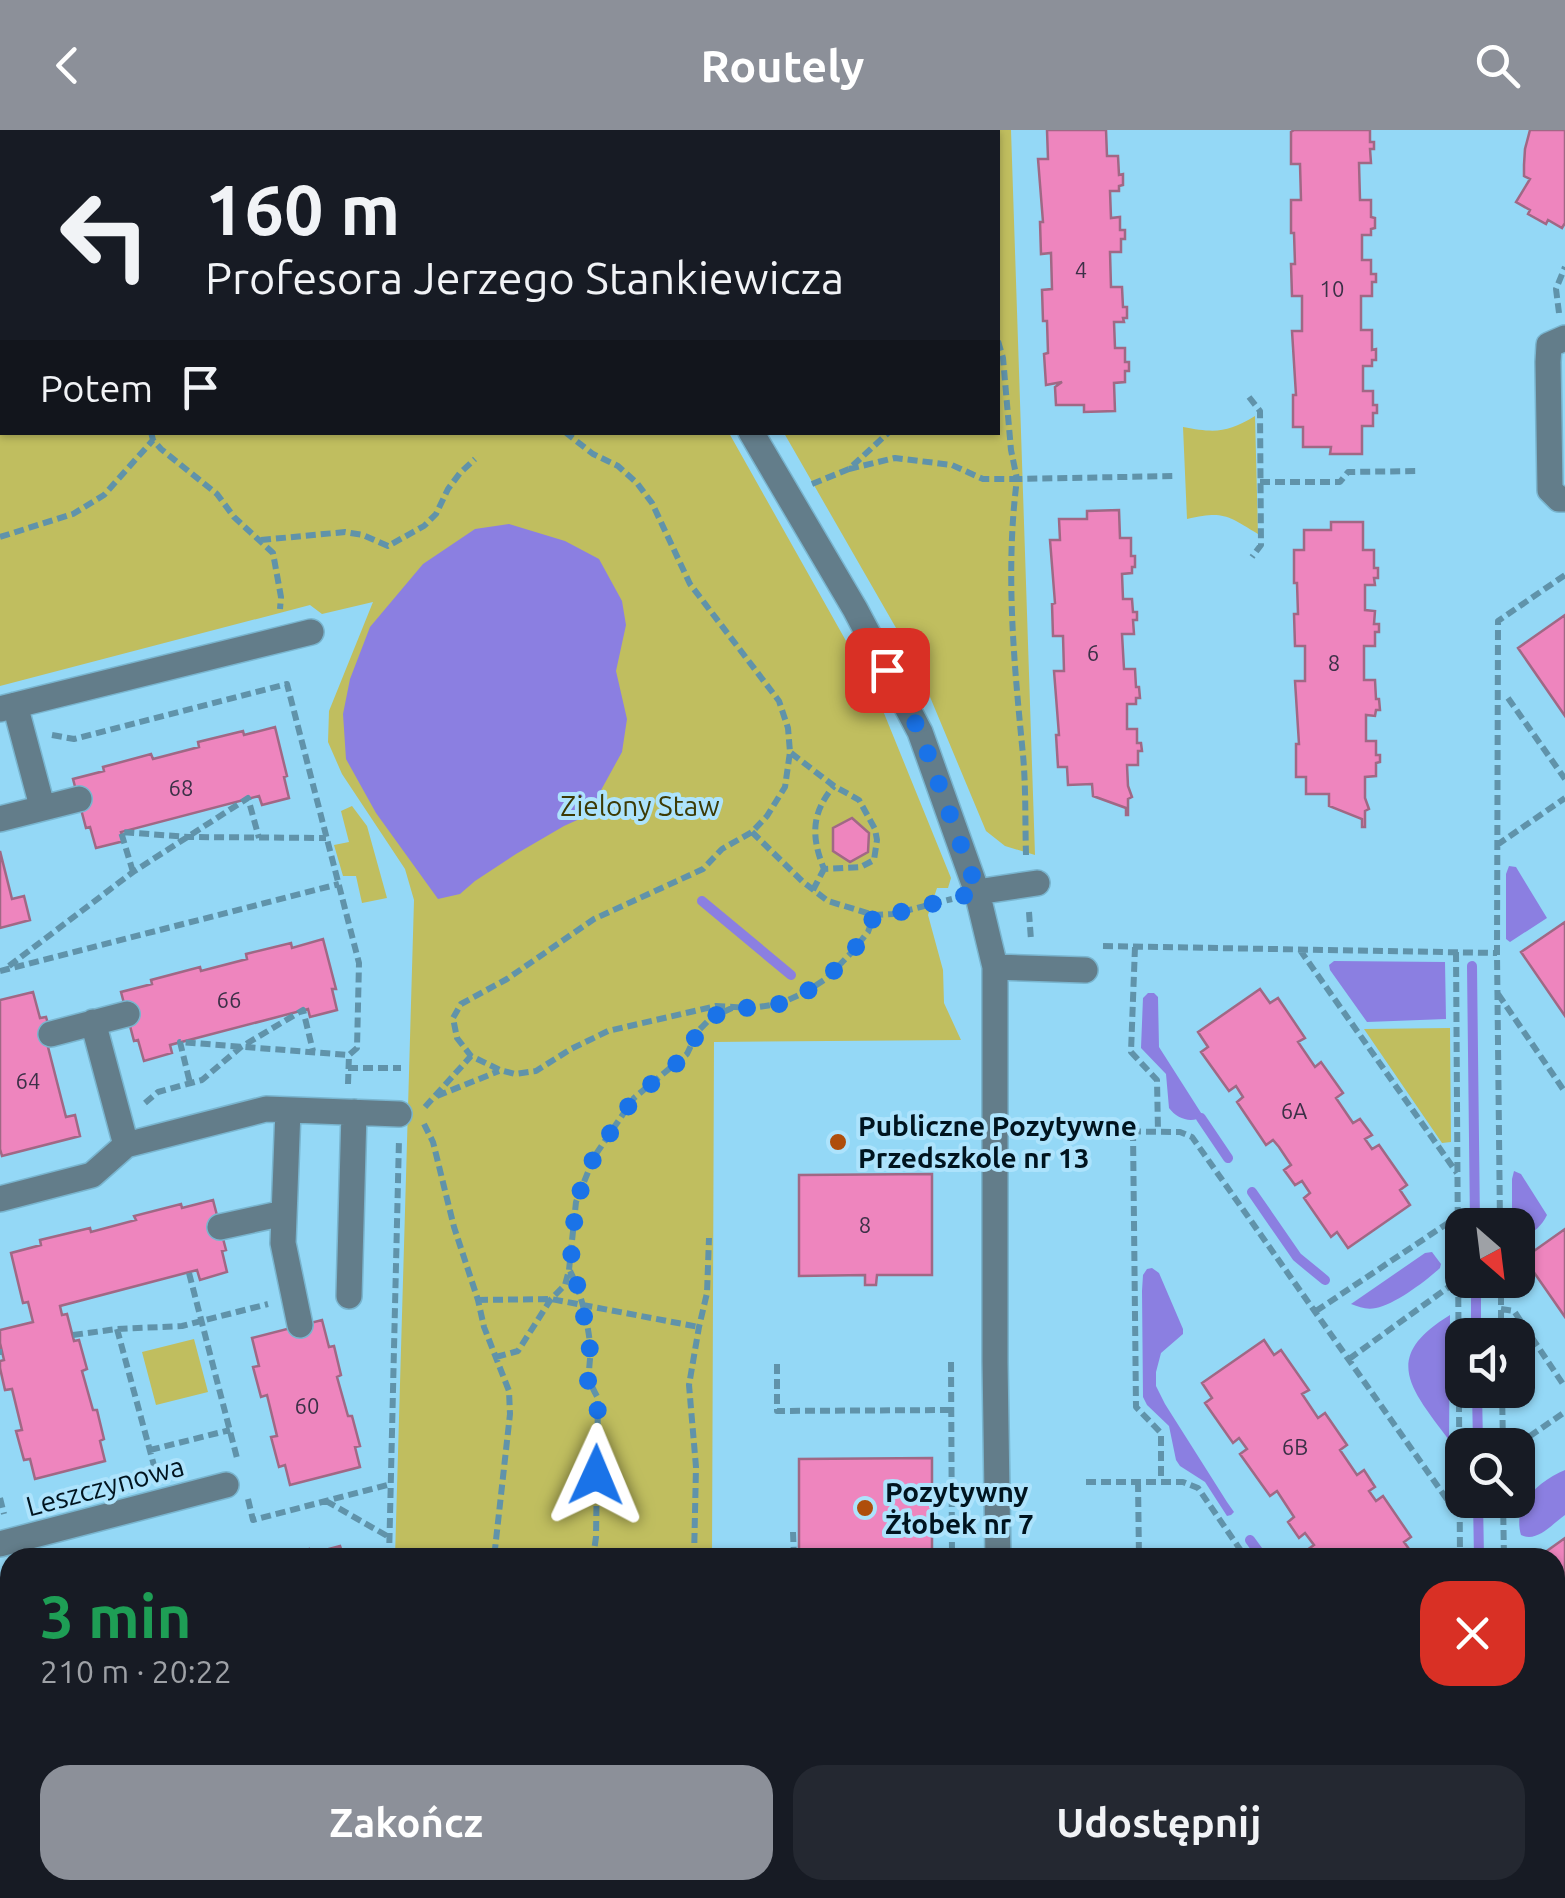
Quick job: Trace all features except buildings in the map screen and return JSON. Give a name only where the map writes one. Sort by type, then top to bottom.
[{"type":"street","points":[[1563,338],[1549,346],[1557,402],[1550,490],[1565,499]]},
{"type":"street","points":[[753,435],[855,609],[920,732],[978,892],[995,966],[998,1548]]},
{"type":"street","points":[[42,806],[24,737],[8,707],[311,632]]},
{"type":"street","points":[[0,818],[79,799]]},
{"type":"street","points":[[978,892],[1032,872]]},
{"type":"street","points":[[995,966],[1085,970]]},
{"type":"street","points":[[51,1034],[127,1014]]},
{"type":"street","points":[[93,1022],[126,1145]]},
{"type":"street","points":[[0,1199],[92,1174],[126,1145],[266,1109],[411,1113]]},
{"type":"street","points":[[288,1110],[283,1243],[300,1325]]},
{"type":"street","points":[[349,1296],[354,1112]]},
{"type":"street","points":[[220,1227],[284,1213]]},
{"type":"street","name":"Leszczynowa","points":[[0,1544],[236,1477]]},
{"type":"path","points":[[1563,338],[1560,289],[1565,266]]},
{"type":"path","points":[[1000,347],[1017,479],[1010,546],[1018,720],[1032,872]]},
{"type":"path","points":[[1249,397],[1260,411],[1261,545],[1252,557]]},
{"type":"path","points":[[569,435],[593,454],[618,466],[652,503],[690,584],[778,701],[788,728],[790,752],[785,787],[768,816],[752,832],[722,849],[703,868],[594,919],[507,979],[461,1004],[453,1018],[457,1038],[470,1056],[515,1074],[536,1071],[608,1032],[716,1006],[751,1008],[779,1004],[827,978],[868,932],[874,915]]},
{"type":"path","points":[[848,469],[886,435]]},
{"type":"path","points":[[0,538],[73,514],[104,496],[152,436],[160,449],[217,494],[273,553],[281,596],[277,640]]},
{"type":"path","points":[[785,493],[848,469],[895,458],[952,464],[982,480],[1174,476]]},
{"type":"path","points":[[260,540],[345,532],[388,546],[424,526],[436,514],[454,481],[475,459]]},
{"type":"path","points":[[1260,482],[1340,482],[1348,472],[1419,471]]},
{"type":"path","points":[[1500,1208],[1498,621],[1565,575]]},
{"type":"path","points":[[24,737],[44,734],[74,739],[287,684],[359,963],[357,1048],[349,1055],[180,1042],[190,1084]]},
{"type":"path","points":[[1508,698],[1565,779]]},
{"type":"path","points":[[790,752],[859,800],[875,829],[874,860],[861,866],[824,869]]},
{"type":"path","points":[[814,890],[824,869],[814,827],[822,800],[834,786]]},
{"type":"path","points":[[2,970],[133,872],[248,798],[259,838]]},
{"type":"path","points":[[1497,845],[1565,798]]},
{"type":"path","points":[[133,872],[121,832],[189,837],[326,838]]},
{"type":"path","points":[[752,832],[828,901],[874,915],[893,914],[978,892]]},
{"type":"path","points":[[2,970],[339,884]]},
{"type":"path","points":[[1096,946],[1497,952]]},
{"type":"path","points":[[1135,947],[1131,1052],[1157,1080],[1158,1131]]},
{"type":"path","points":[[1300,949],[1458,1173]]},
{"type":"path","points":[[1456,952],[1458,1208]]},
{"type":"path","points":[[1498,993],[1565,1092]]},
{"type":"path","points":[[496,1357],[518,1351],[565,1285],[576,1202],[594,1157],[634,1098],[688,1054],[698,1031],[712,1017],[733,1007]]},
{"type":"path","points":[[158,1092],[202,1080],[241,1047],[303,1010],[313,1052]]},
{"type":"path","points":[[434,1097],[470,1056]]},
{"type":"path","points":[[348,1068],[401,1068]]},
{"type":"path","points":[[411,1113],[434,1097],[500,1070]]},
{"type":"path","points":[[411,1113],[424,1124],[433,1142],[484,1327],[509,1391],[510,1414],[495,1548]]},
{"type":"path","points":[[390,1548],[411,1113]]},
{"type":"path","points":[[1086,1131],[1180,1132],[1192,1137],[1445,1497]]},
{"type":"path","points":[[1133,1131],[1136,1407],[1161,1433],[1162,1481]]},
{"type":"path","points":[[1316,1311],[1445,1225]]},
{"type":"path","points":[[694,1548],[696,1467],[689,1385],[707,1293],[709,1238]]},
{"type":"path","points":[[570,1270],[577,1284],[590,1344],[588,1382],[598,1398],[594,1548]]},
{"type":"path","points":[[189,1273],[230,1430],[236,1477],[253,1520],[391,1484]]},
{"type":"path","points":[[1349,1359],[1445,1289]]},
{"type":"path","points":[[1458,1298],[1459,1428]]},
{"type":"path","points":[[1501,1298],[1501,1318]]},
{"type":"path","points":[[478,1300],[552,1300],[698,1327]]},
{"type":"path","points":[[73,1335],[182,1326],[271,1303]]},
{"type":"path","points":[[1501,1308],[1514,1311],[1565,1386]]},
{"type":"path","points":[[117,1330],[157,1476]]},
{"type":"path","points":[[951,1362],[952,1548]]},
{"type":"path","points":[[777,1364],[777,1411],[951,1410]]},
{"type":"path","points":[[1535,1433],[1565,1412]]},
{"type":"path","points":[[150,1450],[230,1430]]},
{"type":"path","points":[[1086,1482],[1183,1482],[1198,1488],[1239,1548]]},
{"type":"path","points":[[1138,1482],[1139,1548]]},
{"type":"path","points":[[0,1498],[4,1516]]},
{"type":"path","points":[[326,1501],[390,1538]]},
{"type":"path","points":[[1460,1518],[1460,1548]]},
{"type":"path","points":[[1503,1518],[1504,1548]]},
{"type":"path","points":[[794,1532],[794,1548]]},
{"type":"green space","points":[[1000,130],[1011,130],[1035,855],[1005,846],[986,831],[915,661],[785,435],[1000,435]]},
{"type":"green space","points":[[1255,416],[1258,534],[1224,516],[1187,519],[1183,427],[1220,430]]},
{"type":"green space","points":[[0,435],[730,435],[877,696],[951,878],[948,888],[937,888],[928,915],[943,970],[944,1003],[961,1040],[714,1042],[712,1548],[395,1548],[414,900],[405,869],[342,774],[328,742],[329,711],[373,602],[322,614],[310,605],[0,686]]},
{"type":"green space","points":[[352,806],[367,826],[387,898],[362,903],[356,876],[343,876],[334,845],[349,842],[341,811]]},
{"type":"green space","points":[[1450,1028],[1451,1142],[1442,1143],[1364,1029]]},
{"type":"green space","points":[[194,1339],[208,1392],[156,1405],[142,1352]]},
{"type":"shaded area","name":"Zielony Staw","points":[[509,524],[565,541],[599,559],[622,601],[626,625],[616,671],[627,719],[622,752],[600,792],[595,812],[516,854],[460,894],[438,899],[376,813],[346,759],[343,714],[350,679],[370,627],[423,564],[475,529]]},
{"type":"shaded area","points":[[1509,866],[1516,867],[1547,918],[1510,942],[1506,939]]},
{"type":"shaded area","points":[[1334,961],[1445,962],[1446,1019],[1367,1022],[1330,970]]},
{"type":"shaded area","points":[[1148,993],[1158,997],[1159,1047],[1203,1116],[1194,1120],[1176,1115],[1169,1108],[1166,1074],[1141,1048],[1143,998]]},
{"type":"shaded area","points":[[1514,1171],[1521,1174],[1547,1215],[1535,1230],[1535,1208],[1512,1208]]},
{"type":"shaded area","points":[[1432,1252],[1440,1268],[1410,1292],[1376,1308],[1351,1304],[1425,1253]]},
{"type":"shaded area","points":[[1152,1268],[1159,1273],[1183,1329],[1183,1334],[1161,1353],[1156,1386],[1234,1512],[1231,1515],[1227,1516],[1205,1482],[1180,1466],[1169,1426],[1143,1397],[1143,1275]]},
{"type":"shaded area","points":[[1445,1319],[1445,1408],[1449,1408],[1449,1428],[1445,1428],[1445,1434],[1414,1389],[1409,1374],[1409,1359],[1415,1345]]},
{"type":"shaded area","points":[[1565,1470],[1565,1515],[1539,1535],[1521,1535],[1520,1518],[1535,1518],[1535,1489]]},
{"type":"waterway","points":[[702,901],[791,975]]},
{"type":"waterway","points":[[1472,966],[1475,1208]]},
{"type":"waterway","points":[[1201,1118],[1228,1158]]},
{"type":"waterway","points":[[1252,1192],[1297,1257],[1325,1280]]},
{"type":"waterway","points":[[1476,1298],[1476,1318]]},
{"type":"waterway","points":[[1477,1408],[1478,1428]]},
{"type":"waterway","points":[[1478,1518],[1479,1548]]},
{"type":"waterway","points":[[1250,1540],[1256,1548]]},
{"type":"place","name":"Publiczne Pozytywne Przedszkole nr 13","points":[[838,1142]]},
{"type":"place","name":"Pozytywny Żłobek nr 7","points":[[865,1508]]},
{"type":"route","points":[[596,1475],[598,1398],[588,1382],[590,1344],[577,1284],[570,1270],[576,1202],[594,1157],[634,1098],[688,1054],[698,1031],[712,1017],[733,1007],[779,1004],[806,992],[827,978],[852,952],[868,932],[874,915],[893,914],[978,892],[920,732],[887,670]]}]
